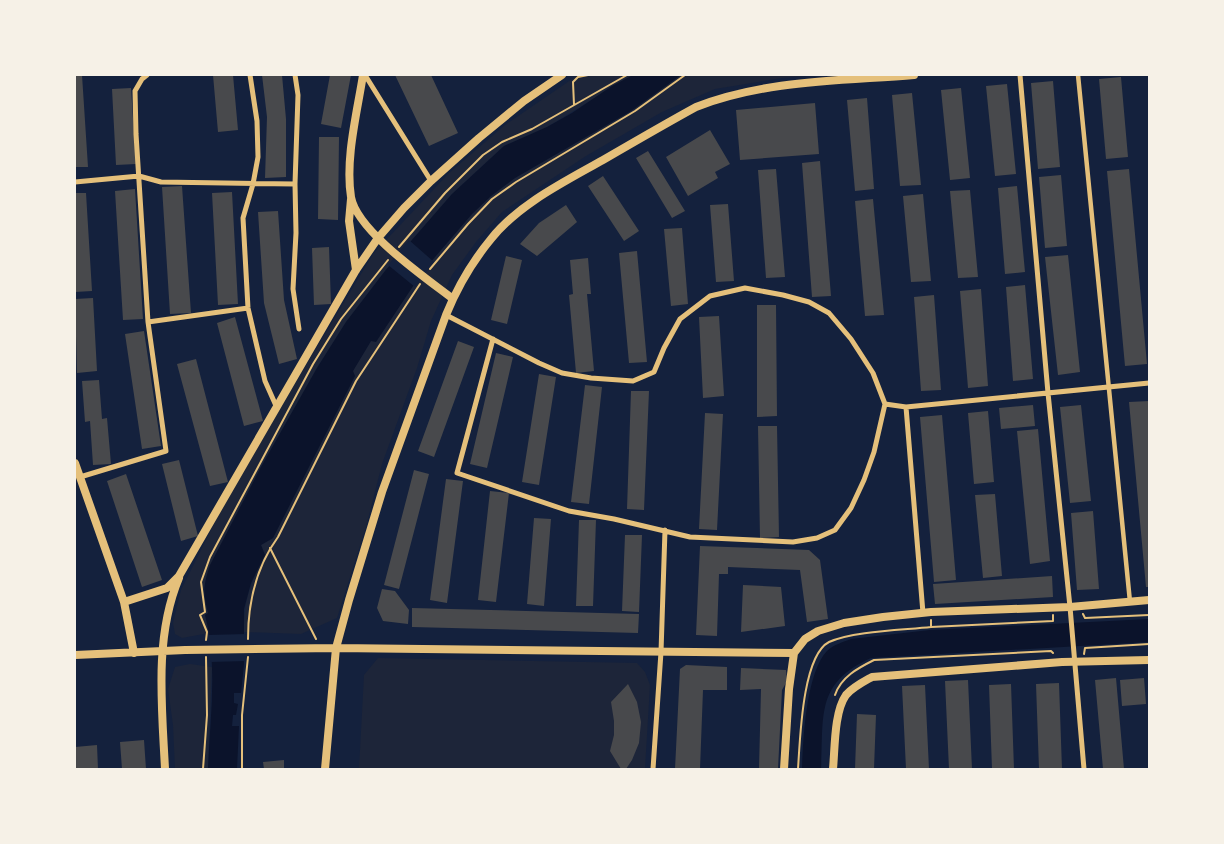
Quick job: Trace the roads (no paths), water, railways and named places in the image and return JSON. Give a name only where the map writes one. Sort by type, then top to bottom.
[{"type":"street","points":[[80,477],[166,451],[148,322],[139,176],[135,91],[142,79],[147,75]]},
{"type":"street","points":[[250,75],[257,130],[258,157],[253,184],[243,218],[248,308],[264,381],[276,408]]},
{"type":"street","points":[[295,75],[298,94],[295,184],[296,233],[292,289],[299,329]]},
{"type":"street","points":[[364,75],[432,181]]},
{"type":"street","points":[[356,270],[349,220],[351,157],[364,75]]},
{"type":"street","points":[[165,769],[161,651],[171,596],[179,576],[356,270],[378,238],[404,208],[479,138],[524,101],[562,75]]},
{"type":"street","points":[[325,769],[336,648],[349,600],[380,501],[446,315],[471,266],[491,238],[513,217],[543,195],[696,107],[721,97],[753,89],[791,84],[914,75]]},
{"type":"street","points":[[1020,75],[1048,393],[1074,606],[1071,619],[1074,648],[1079,663],[1084,769]]},
{"type":"street","points":[[1078,75],[1130,602]]},
{"type":"street","points":[[75,182],[139,176],[161,182],[295,184]]},
{"type":"street","points":[[351,199],[362,221],[378,238],[453,299]]},
{"type":"street","points":[[446,315],[492,339],[538,363],[562,373],[591,378],[634,381],[654,372],[680,318],[710,296],[744,288],[809,302],[828,313],[852,339],[873,373],[884,404],[874,452],[851,508],[835,530],[817,538],[793,542],[690,537],[665,530],[569,511],[457,473],[492,339]]},
{"type":"street","points":[[148,322],[248,308]]},
{"type":"street","points":[[884,404],[906,407],[1149,383]]},
{"type":"street","points":[[906,407],[927,613]]},
{"type":"street","points":[[75,463],[124,602],[134,653]]},
{"type":"street","points":[[652,769],[661,652],[665,530]]},
{"type":"street","points":[[124,602],[167,588],[179,576]]},
{"type":"street","points":[[784,769],[789,690],[794,653],[804,639],[818,631],[844,623],[883,617],[927,613],[1052,608],[1149,600]]},
{"type":"street","points":[[75,655],[258,648],[794,653]]},
{"type":"street","points":[[833,769],[838,715],[846,695],[859,684],[872,677],[1062,662],[1149,660]]}]
